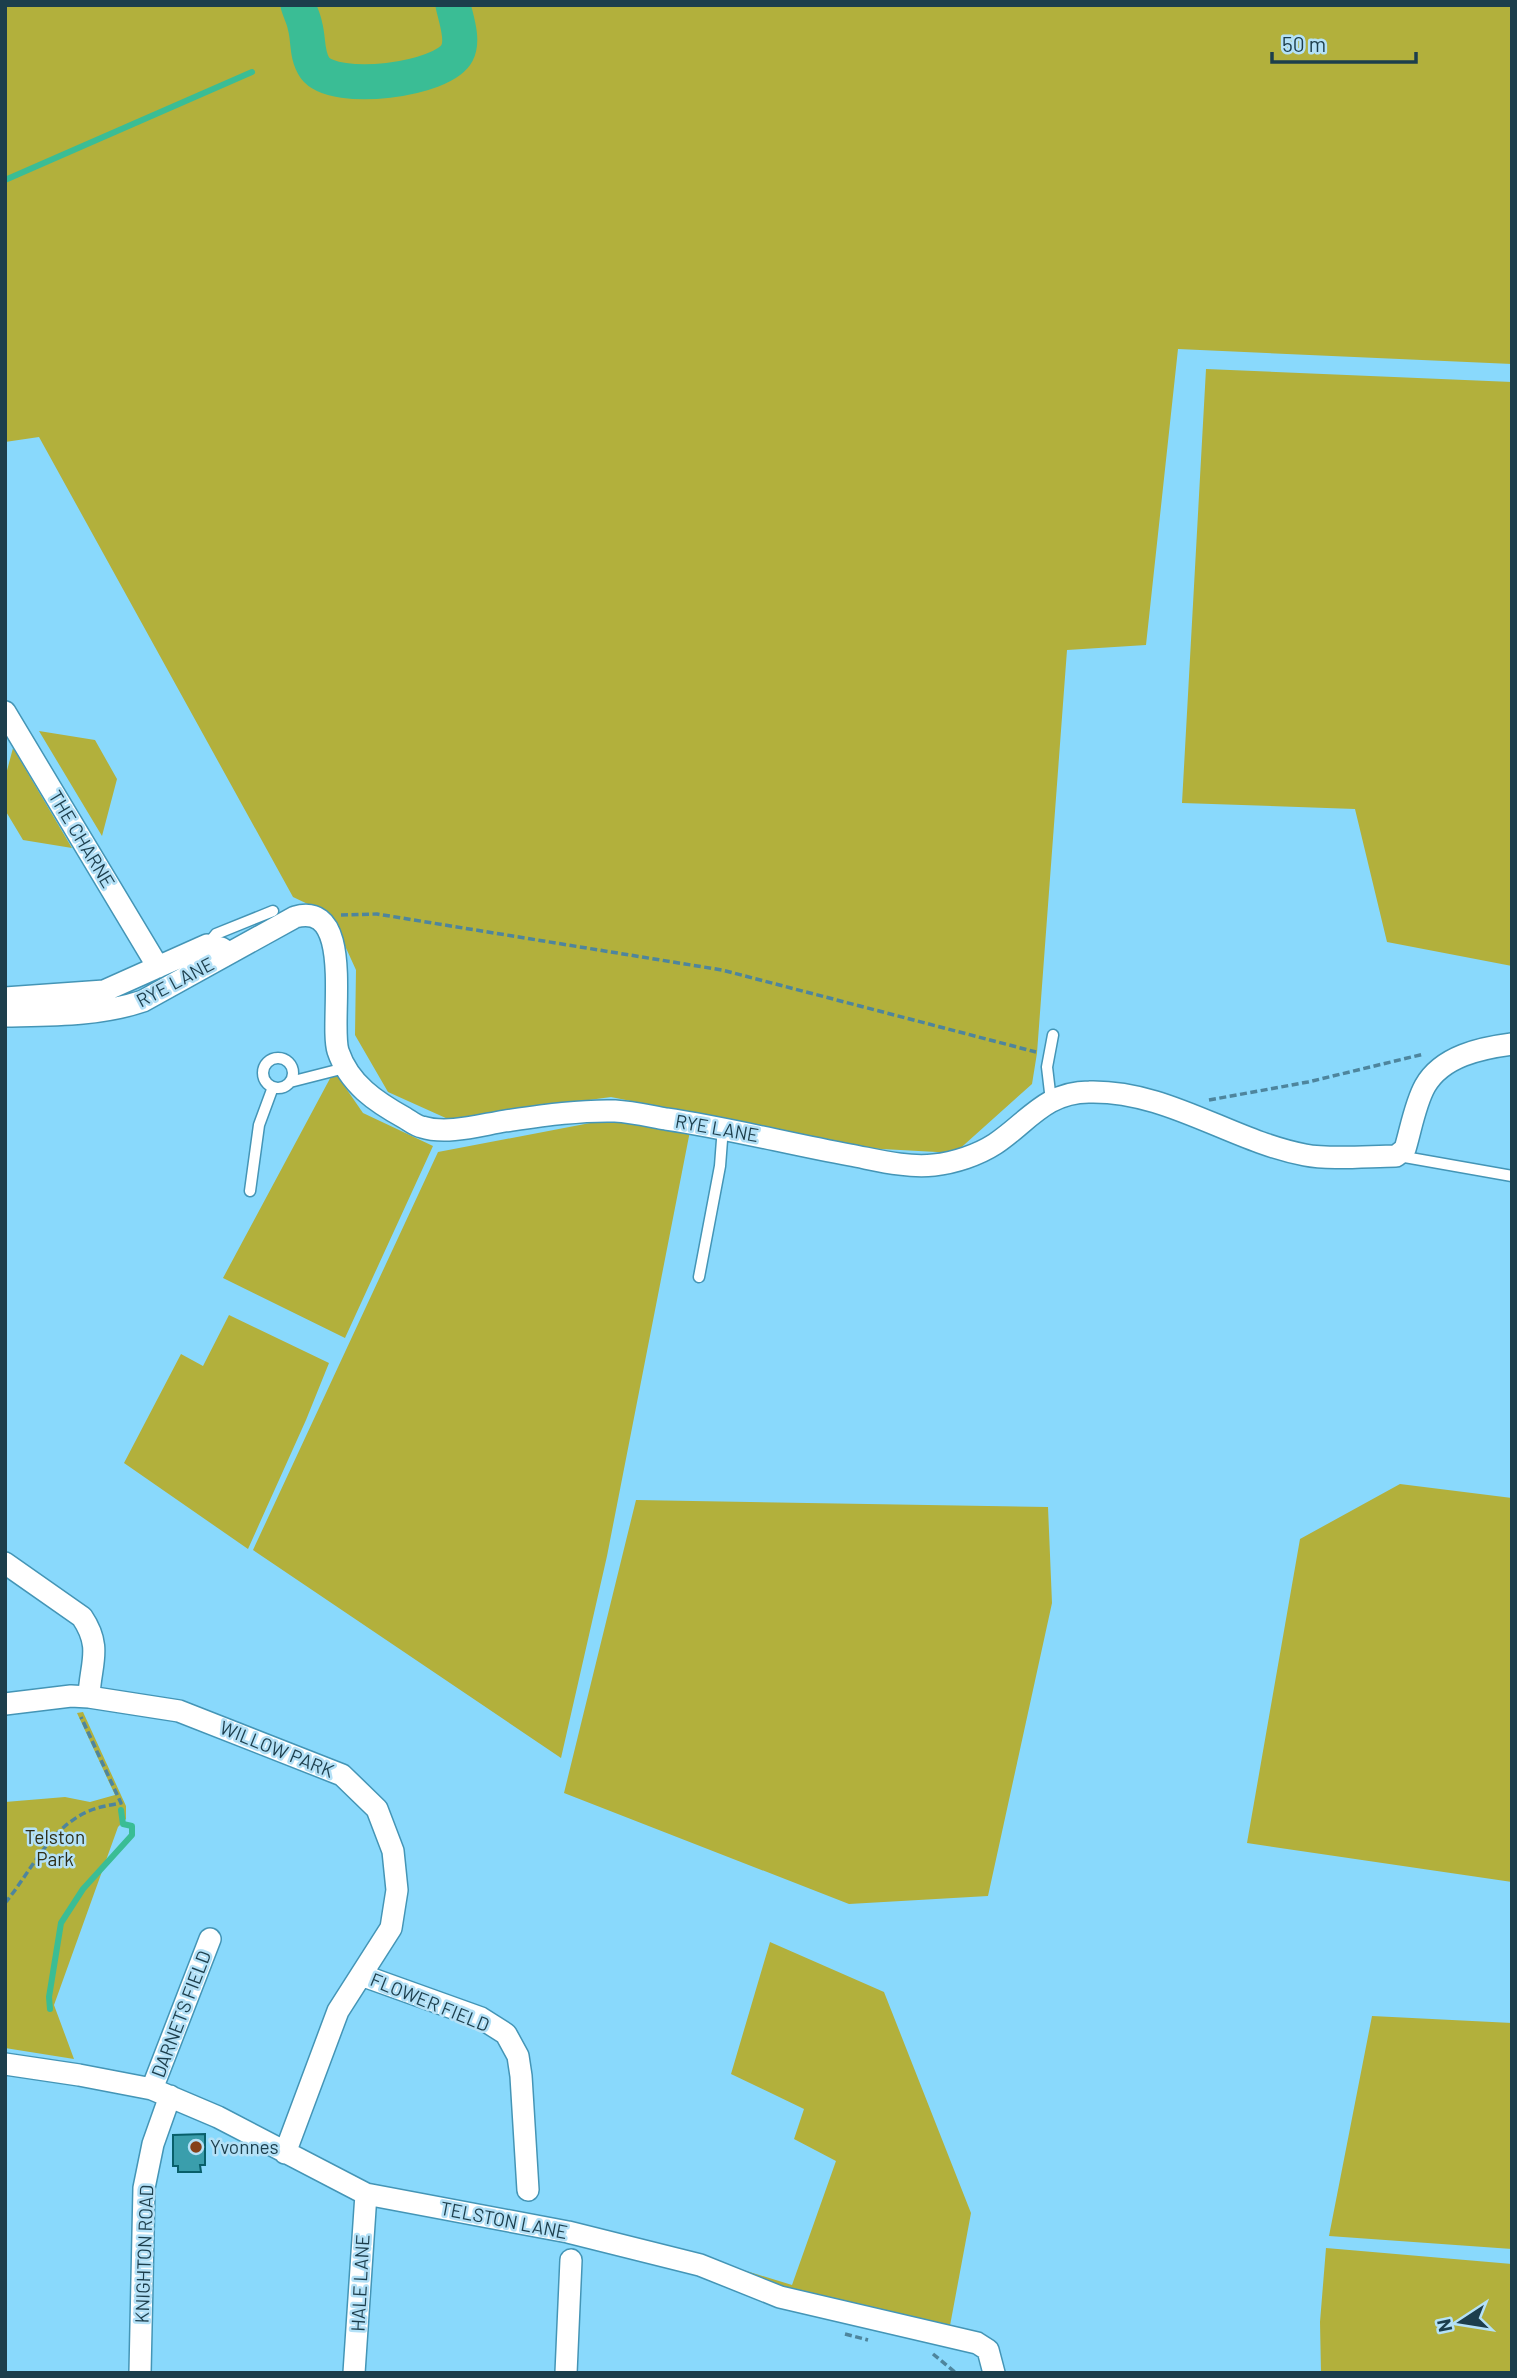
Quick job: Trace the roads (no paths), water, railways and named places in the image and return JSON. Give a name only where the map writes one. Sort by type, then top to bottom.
[{"type":"street","name":"THE CHARNE","points":[[5,712],[158,967]]},
{"type":"street","name":"RYE LANE","points":[[5,1016],[61,1015],[126,1007],[151,998],[295,916],[307,915],[319,919],[332,937],[337,961],[335,1034],[345,1068],[358,1085],[382,1105],[422,1128],[450,1130],[531,1117],[615,1111],[723,1127],[873,1159],[918,1166],[937,1165],[973,1155],[996,1143],[1022,1120],[1051,1101],[1086,1091],[1121,1094],[1175,1106],[1245,1137],[1307,1156],[1396,1156]]},
{"type":"street","points":[[5,998],[104,991],[207,945],[229,953]]},
{"type":"street","points":[[1396,1156],[1405,1149],[1425,1086],[1450,1060],[1512,1044]]},
{"type":"street","points":[[5,1563],[82,1617],[89,1628],[95,1650],[80,1696]]},
{"type":"street","name":"WILLOW PARK","points":[[5,1704],[80,1696],[179,1711],[342,1774],[377,1809],[393,1851],[397,1889],[391,1928],[338,2011],[285,2153]]},
{"type":"street","name":"DARNETS FIELD","points":[[161,2093],[210,1939]]},
{"type":"street","name":"FLOWER FIELD","points":[[361,1975],[481,2018],[506,2034],[518,2056],[522,2076],[528,2190]]},
{"type":"street","name":"TELSTON LANE","points":[[5,2064],[79,2075],[161,2093],[218,2118],[366,2194],[568,2232],[700,2264],[780,2297],[978,2343],[988,2350],[995,2373]]},
{"type":"street","name":"KNIGHTON ROAD","points":[[140,2373],[144,2188],[161,2093]]},
{"type":"street","name":"HALE LANE","points":[[354,2373],[366,2194]]},
{"type":"street","points":[[566,2373],[571,2260]]},
{"type":"lane","points":[[207,945],[216,934],[273,911]]},
{"type":"lane","points":[[1051,1101],[1047,1067],[1053,1035]]},
{"type":"lane","points":[[290,1082],[293,1072],[286,1059],[275,1058],[267,1063],[263,1072],[266,1081],[273,1087],[282,1087],[290,1082],[345,1068]]},
{"type":"lane","points":[[250,1191],[259,1125],[273,1087]]},
{"type":"lane","points":[[699,1277],[720,1166],[723,1127]]},
{"type":"lane","points":[[1396,1156],[1512,1175]]},
{"type":"waterway","points":[[298,5],[310,58],[315,68],[326,76],[365,82],[411,76],[448,62],[457,53],[460,42],[453,5]]},
{"type":"waterway","points":[[5,180],[252,72]]},
{"type":"waterway","points":[[50,2009],[49,1997],[61,1923],[83,1889],[132,1835],[132,1826],[123,1824],[121,1810]]},
{"type":"place","name":"Yvonnes","points":[[196,2147]]},
{"type":"park label","name":"Telston Park","points":[[55,1848]]}]
